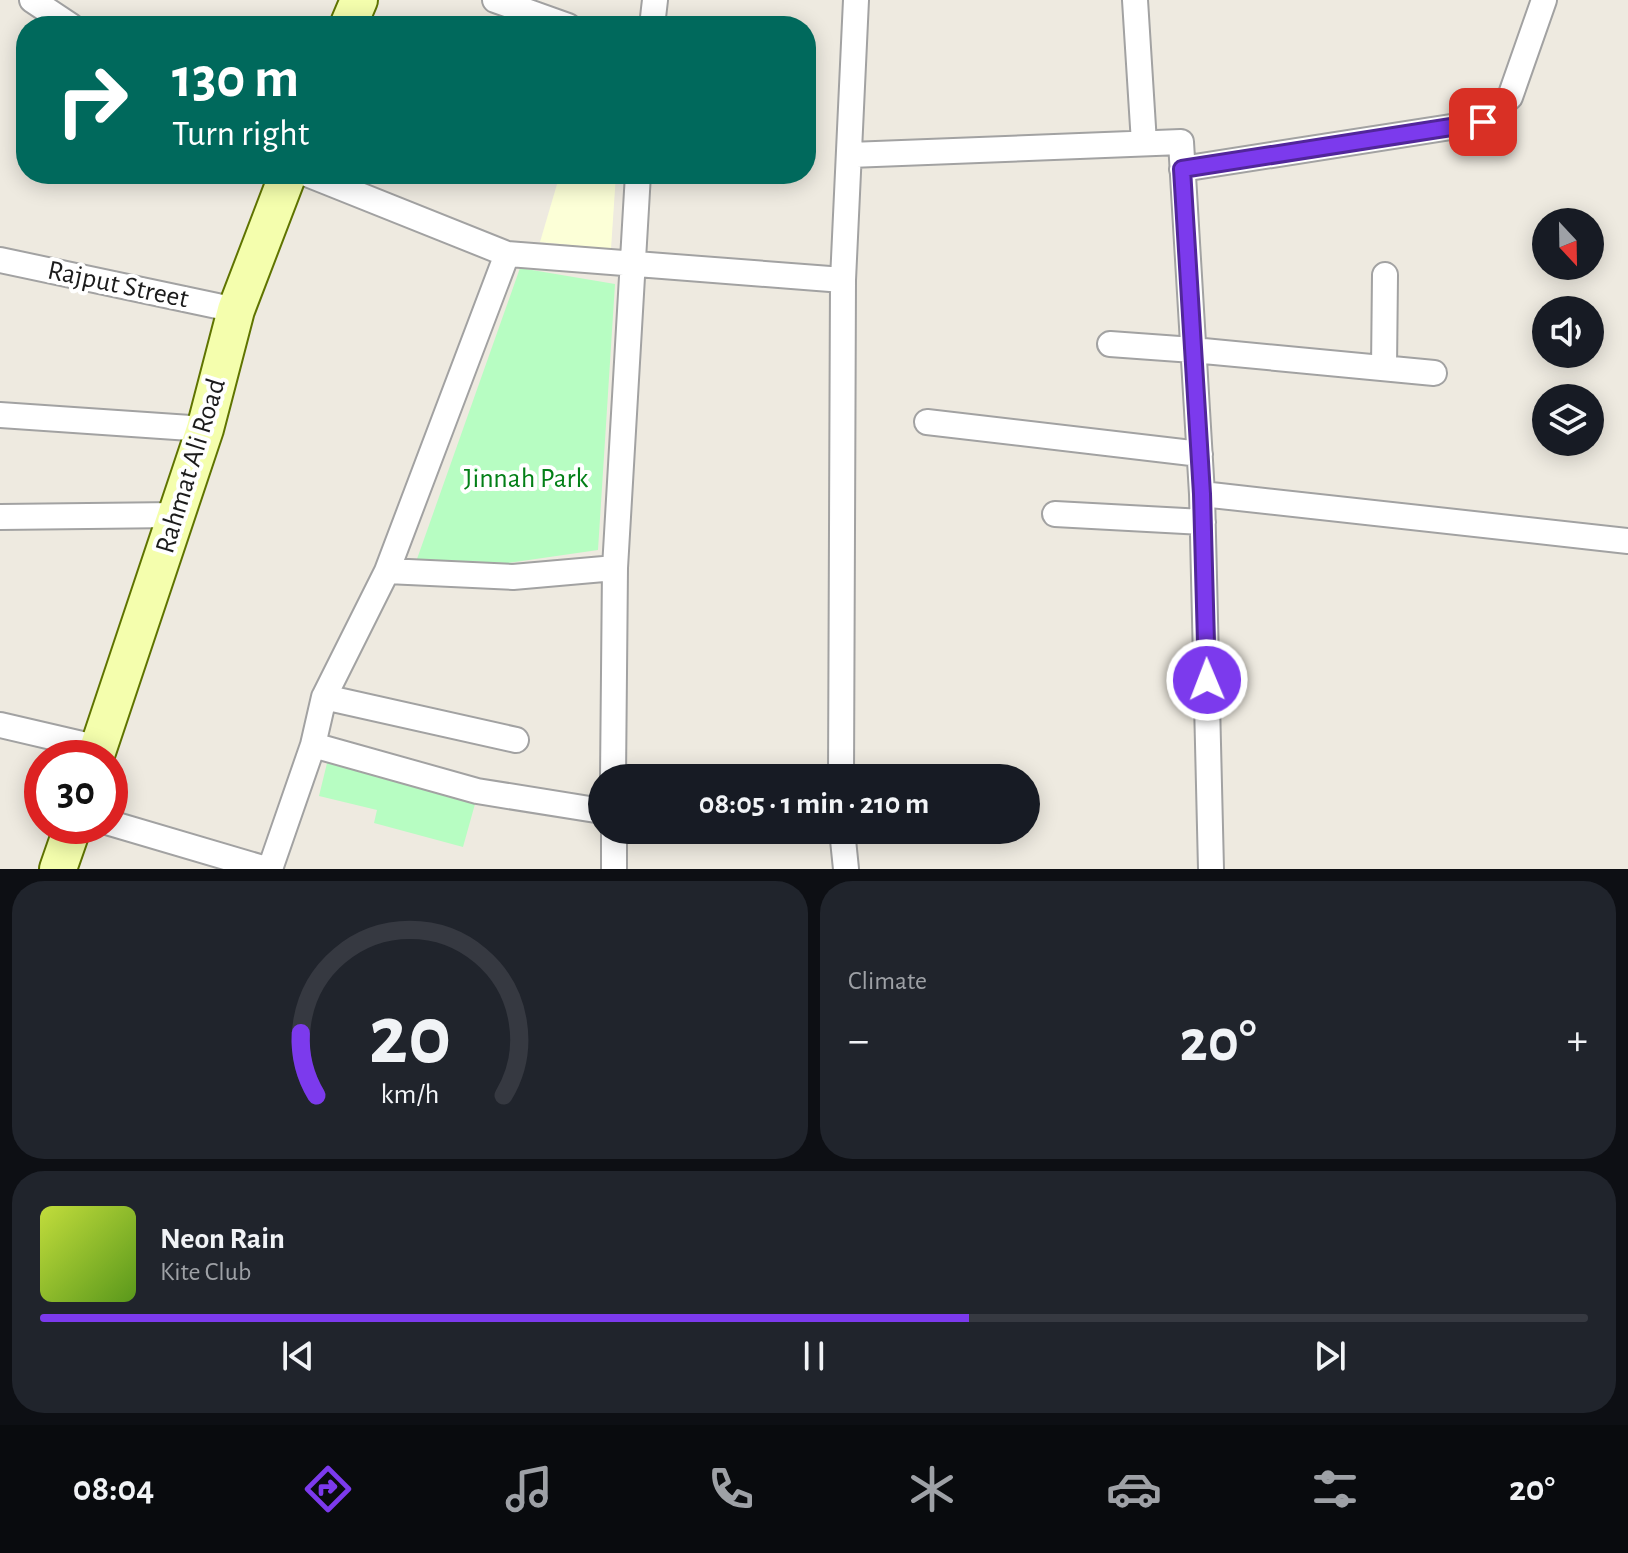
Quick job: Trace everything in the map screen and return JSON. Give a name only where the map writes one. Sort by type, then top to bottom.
[{"type":"street","points":[[495,0],[540,16]]},
{"type":"street","points":[[841,764],[843,280],[856,0]]},
{"type":"street","points":[[1135,0],[1144,143]]},
{"type":"street","points":[[1182,169],[1483,122],[1510,97],[1544,0]]},
{"type":"street","points":[[39,2],[58,16]]},
{"type":"street","points":[[850,155],[1181,142],[1202,494],[1211,869]]},
{"type":"street","name":"Rahmat Ali Road","points":[[101,740],[205,429],[236,310],[284,184]]},
{"type":"street","points":[[332,184],[507,254],[843,280]]},
{"type":"street","points":[[613,764],[615,568],[637,184]]},
{"type":"street","points":[[128,828],[268,869],[313,745],[324,697],[387,571],[507,254]]},
{"type":"street","name":"Rajput Street","points":[[0,260],[236,310]]},
{"type":"street","points":[[1384,368],[1385,275]]},
{"type":"street","points":[[1110,344],[1434,373]]},
{"type":"street","points":[[0,415],[205,429]]},
{"type":"street","points":[[927,422],[1200,454]]},
{"type":"street","points":[[1202,494],[1628,541]]},
{"type":"street","points":[[1055,514],[1203,522]]},
{"type":"street","points":[[0,517],[176,515]]},
{"type":"street","points":[[387,571],[513,577],[615,568]]},
{"type":"street","points":[[324,697],[516,740]]},
{"type":"street","points":[[0,725],[52,740]]},
{"type":"street","points":[[313,745],[477,791],[588,809]]},
{"type":"street","points":[[58,869],[67,844]]},
{"type":"street","points":[[614,844],[614,869]]},
{"type":"street","points":[[843,844],[846,869]]},
{"type":"shaded area","points":[[557,184],[615,184],[611,249],[540,242]]},
{"type":"green space","name":"Jinnah Park","points":[[520,268],[615,284],[598,550],[508,563],[417,559]]},
{"type":"green space","points":[[328,759],[475,804],[463,847],[374,823],[377,810],[319,796]]},
{"type":"route","points":[[1207,680],[1202,494],[1182,169],[1483,122]]}]
